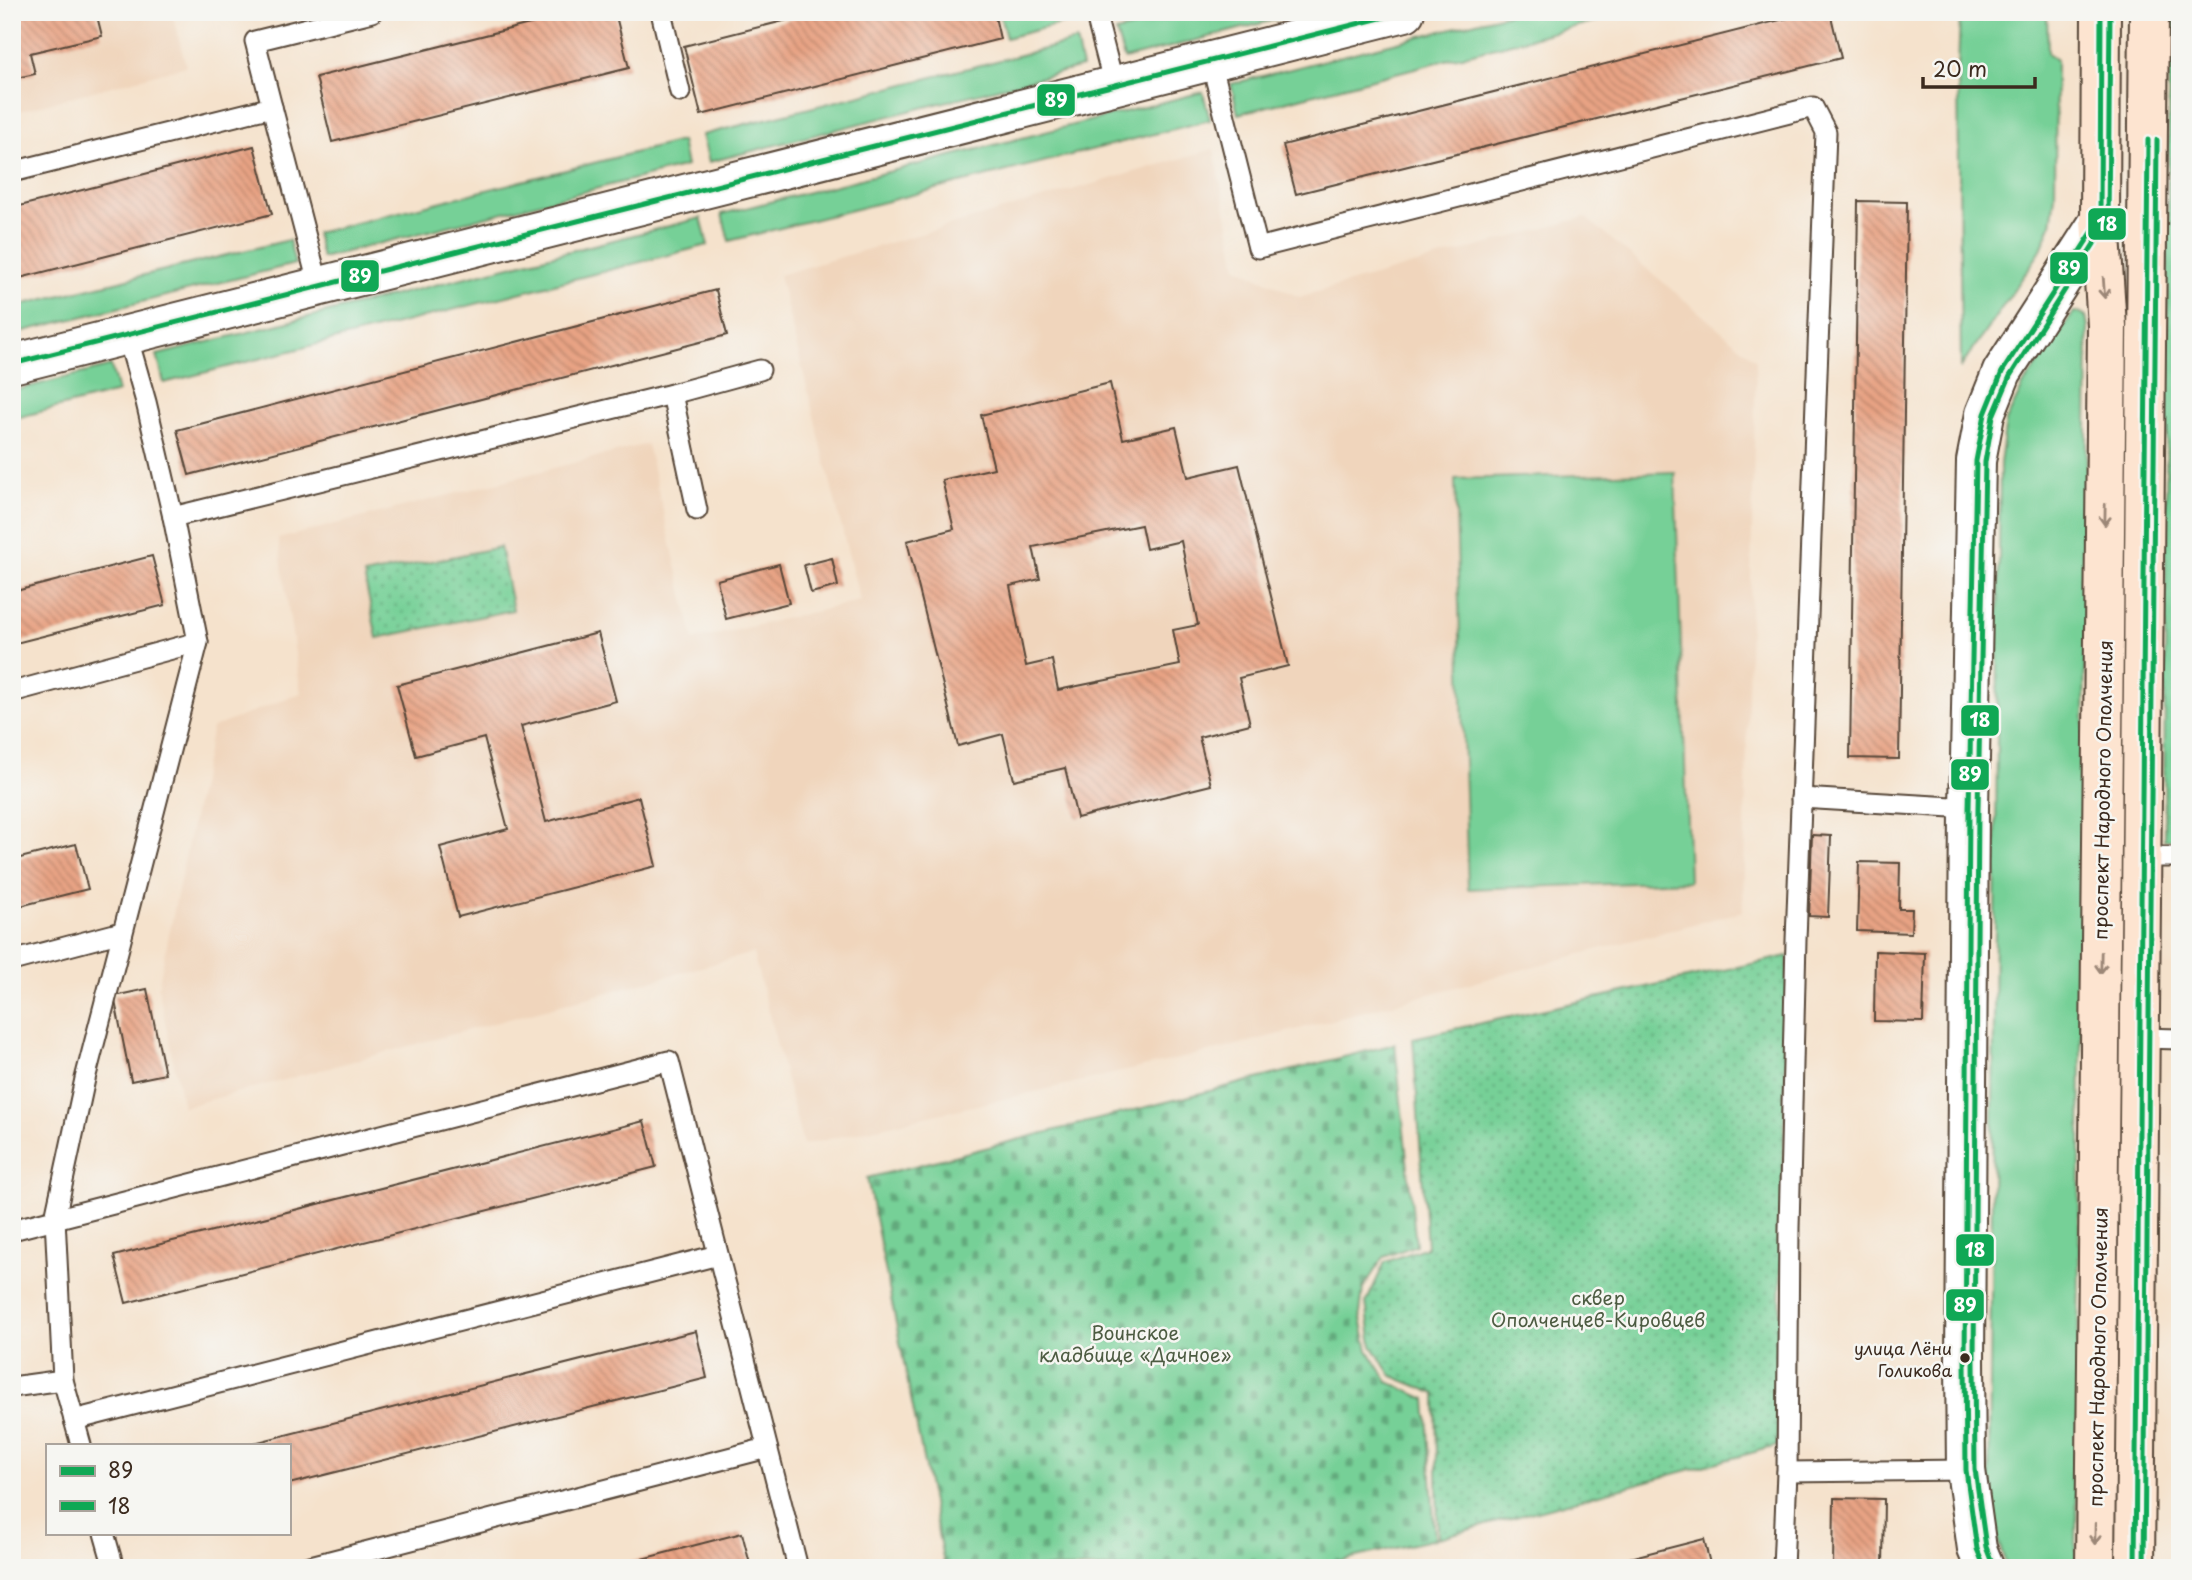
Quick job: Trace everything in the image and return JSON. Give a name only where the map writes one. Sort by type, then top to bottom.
[{"type":"main road","name":"проспект Народного Ополчения","points":[[2095,1568],[2107,326],[2100,220],[2101,12]]},
{"type":"main road","name":"проспект Народного Ополчения","points":[[2134,1568],[2149,12]]},
{"type":"street","points":[[12,364],[1405,12]]},
{"type":"street","points":[[1985,1568],[1977,1549],[1966,1470],[1965,1361],[1969,808],[1976,461],[1984,414],[2002,372],[2100,220]]},
{"type":"lane","points":[[319,287],[255,41],[372,12]]},
{"type":"lane","points":[[661,12],[680,92]]},
{"type":"lane","points":[[1095,12],[1114,85]]},
{"type":"lane","points":[[1211,61],[1258,248],[1813,107],[1826,132],[1801,798],[1783,1568]]},
{"type":"lane","points":[[12,172],[272,107]]},
{"type":"lane","points":[[81,1444],[63,1380],[55,1218],[85,1079],[198,642],[173,517],[127,335]]},
{"type":"lane","points":[[173,517],[760,370]]},
{"type":"lane","points":[[672,394],[697,510]]},
{"type":"lane","points":[[12,692],[198,642]]},
{"type":"lane","points":[[1801,798],[1969,808]]},
{"type":"lane","points":[[2141,857],[2180,857]]},
{"type":"lane","points":[[12,961],[122,932]]},
{"type":"lane","points":[[2140,1038],[2180,1039]]},
{"type":"lane","points":[[12,1230],[669,1061],[798,1568]]},
{"type":"lane","points":[[74,1420],[718,1255]]},
{"type":"lane","points":[[12,1387],[63,1380]]},
{"type":"lane","points":[[303,1568],[767,1448]]},
{"type":"lane","points":[[1787,1472],[1966,1470]]},
{"type":"lane","points":[[104,1534],[114,1568]]},
{"type":"shaded area","points":[[12,12],[172,12],[186,66],[12,113]]},
{"type":"shaded area","points":[[1214,149],[1237,267],[1299,297],[1585,217],[1756,360],[1743,911],[1226,1048],[803,1145],[753,953],[183,1107],[158,987],[212,728],[301,693],[278,539],[647,444],[694,640],[860,601],[779,275]]},
{"type":"green space","points":[[999,12],[1068,12],[1071,21],[1006,38]]},
{"type":"green space","points":[[1195,12],[1305,12],[1124,59],[1116,32]]},
{"type":"green space","points":[[1516,12],[1631,12],[1238,114],[1231,84]]},
{"type":"green space","points":[[1960,12],[2047,12],[2048,53],[2056,60],[2055,196],[2051,225],[2040,252],[1961,367],[1958,71]]},
{"type":"green space","points":[[2169,12],[2180,12],[2180,840],[2164,840]]},
{"type":"green space","points":[[1076,41],[1082,67],[709,162],[702,135]]},
{"type":"green space","points":[[1203,92],[1210,120],[729,241],[722,214]]},
{"type":"green space","points":[[681,141],[686,166],[322,258],[316,233]]},
{"type":"green space","points":[[701,218],[708,245],[164,383],[157,355]]},
{"type":"green space","points":[[289,240],[295,264],[12,334],[12,307]]},
{"type":"green space","points":[[2074,312],[2086,317],[2088,327],[2076,1568],[2008,1568],[1996,1536],[1989,1476],[2000,463],[2006,421],[2024,384]]},
{"type":"green space","points":[[111,366],[118,392],[12,419],[12,391]]},
{"type":"green space","points":[[1675,472],[1689,881],[1468,889],[1455,479]]},
{"type":"green space","points":[[500,547],[513,610],[377,638],[364,575]]},
{"type":"green space","name":"сквер Ополченцев-Кировцев","points":[[1788,956],[1777,1446],[1438,1538],[1436,1394],[1392,1376],[1372,1346],[1366,1303],[1385,1262],[1427,1247],[1413,1038]]},
{"type":"green space","name":"Воинское кладбище «Дачное»","points":[[1395,1044],[1416,1245],[1384,1257],[1363,1288],[1360,1314],[1368,1350],[1388,1382],[1426,1399],[1435,1539],[1309,1568],[945,1568],[867,1178]]},
{"type":"building","points":[[12,12],[96,12],[102,36],[30,53],[35,74],[12,79]]},
{"type":"building","points":[[578,12],[615,12],[629,68],[332,142],[316,77]]},
{"type":"building","points":[[819,12],[994,12],[1000,39],[701,115],[684,46]]},
{"type":"building","points":[[1812,12],[1830,12],[1841,58],[1296,194],[1283,145]]},
{"type":"building","points":[[254,146],[272,214],[12,280],[12,208]]},
{"type":"building","points":[[1858,201],[1907,202],[1899,759],[1850,758]]},
{"type":"building","points":[[716,290],[727,335],[189,475],[177,430]]},
{"type":"building","points":[[1110,383],[1123,439],[1176,427],[1188,477],[1239,465],[1288,666],[1239,678],[1250,724],[1199,737],[1211,785],[1077,818],[1065,768],[1014,780],[1003,734],[958,746],[907,541],[954,529],[942,480],[994,468],[981,415]],"holes":[[[1141,525],[1146,549],[1181,541],[1198,625],[1173,630],[1180,665],[1058,690],[1052,660],[1026,666],[1010,586],[1040,579],[1033,547]]]},
{"type":"building","points":[[152,556],[165,605],[12,644],[12,592]]},
{"type":"building","points":[[832,558],[838,586],[811,593],[804,565]]},
{"type":"building","points":[[779,564],[789,603],[726,619],[717,580]]},
{"type":"building","points":[[598,633],[616,701],[521,726],[546,822],[639,797],[656,866],[458,917],[440,847],[508,829],[484,738],[416,756],[397,685]]},
{"type":"building","points":[[1812,835],[1831,836],[1828,917],[1809,916]]},
{"type":"building","points":[[76,844],[88,889],[12,908],[12,860]]},
{"type":"building","points":[[1859,862],[1900,863],[1899,909],[1912,909],[1911,933],[1857,931]]},
{"type":"building","points":[[1875,951],[1925,953],[1923,1022],[1874,1021]]},
{"type":"building","points":[[147,989],[165,1074],[131,1081],[114,996]]},
{"type":"building","points":[[644,1121],[656,1167],[126,1303],[114,1256]]},
{"type":"building","points":[[12,1150],[19,1171],[12,1173]]},
{"type":"building","points":[[696,1331],[707,1378],[290,1484],[290,1444],[250,1444]]},
{"type":"building","points":[[1834,1498],[1884,1499],[1883,1568],[1833,1568]]},
{"type":"building","points":[[742,1533],[751,1568],[611,1568],[611,1567]]},
{"type":"building","points":[[1704,1539],[1711,1568],[1594,1568],[1594,1567]]},
{"type":"transit line","name":"89","points":[[12,364],[1404,12]]},
{"type":"transit line","name":"89","points":[[1985,1568],[1977,1549],[1966,1470],[1965,1361],[1969,808],[1976,461],[1985,414],[2002,372],[2100,220],[2101,12]]},
{"type":"transit line","name":"18","points":[[1993,1565],[1986,1547],[1975,1469],[1974,1361],[1978,808],[1985,462],[1993,416],[2010,376],[2108,222],[2110,12]]},
{"type":"transit line","name":"89","points":[[2135,1568],[2148,140]]},
{"type":"transit line","name":"18","points":[[2144,1568],[2157,140]]},
{"type":"place","name":"улица Лёни Голикова","points":[[1965,1358]]}]
